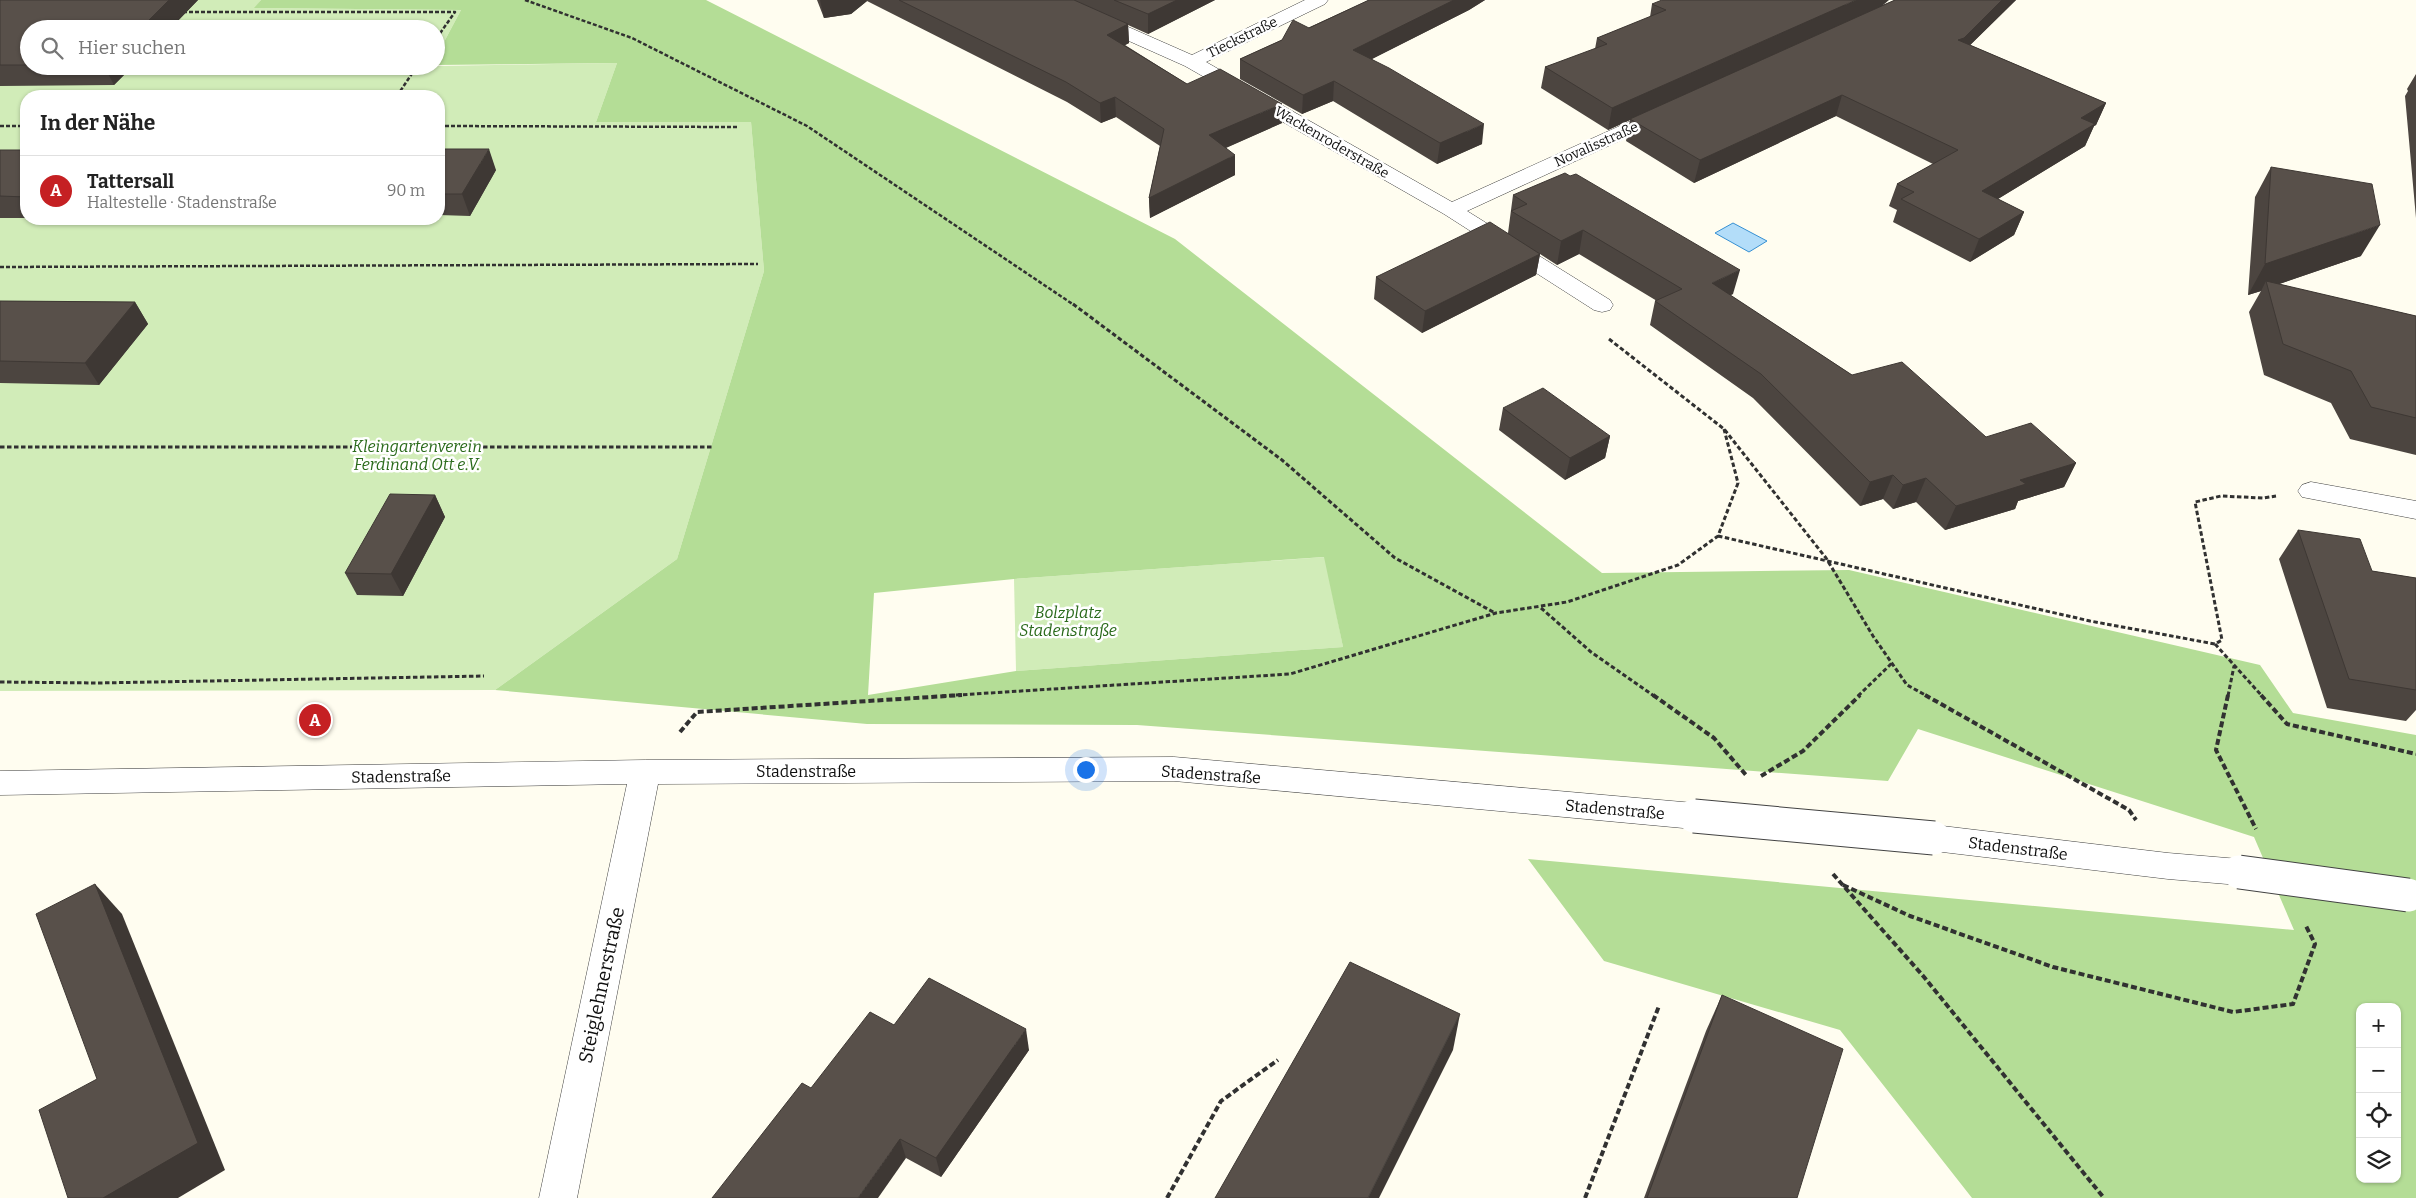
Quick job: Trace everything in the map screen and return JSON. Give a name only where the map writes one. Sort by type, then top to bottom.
[{"type":"street","name":"Wackenroderstraße","points":[[1052,0],[1192,62],[1451,210],[1602,305]]},
{"type":"street","name":"Tieckstraße","points":[[1192,62],[1319,0]]},
{"type":"street","name":"Novalisstraße","points":[[1451,210],[1683,105]]},
{"type":"street","points":[[2311,490],[2416,510]]},
{"type":"street","name":"Stadenstraße","points":[[0,782],[645,772],[1174,769],[1934,838],[2168,866],[2239,872],[2412,896]]},
{"type":"street","name":"Steiglehnerstraße","points":[[558,1198],[645,772]]},
{"type":"path","points":[[525,0],[632,38],[806,126],[1054,290],[1282,460],[1395,558],[1496,613]]},
{"type":"path","points":[[176,12],[455,12],[445,26]]},
{"type":"path","points":[[401,90],[411,75]]},
{"type":"path","points":[[0,126],[20,126]]},
{"type":"path","points":[[445,126],[737,127]]},
{"type":"path","points":[[0,267],[639,266],[758,264]]},
{"type":"path","points":[[1602,305],[1606,336],[1724,429],[1826,558],[1873,636],[1907,685],[2128,810],[2168,866]]},
{"type":"path","points":[[645,772],[697,712],[1290,674],[1496,613],[1567,602],[1678,565],[1718,536],[1738,483],[1724,429]]},
{"type":"path","points":[[0,447],[712,447]]},
{"type":"path","points":[[1718,536],[1826,558],[2137,632],[2215,644],[2222,640],[2195,502],[2221,496],[2264,498],[2311,490]]},
{"type":"path","points":[[2215,644],[2287,724],[2416,754]]},
{"type":"path","points":[[1752,781],[1803,751],[1892,663]]},
{"type":"path","points":[[0,682],[108,683],[484,676]]},
{"type":"path","points":[[1924,977],[2104,1198]]},
{"type":"path","points":[[1585,1198],[1659,1006]]},
{"type":"path","points":[[1167,1198],[1221,1101],[1278,1060]]},
{"type":"green space","name":"Kleingartenverein Ferdinand Ott e.V.","points":[[0,0],[261,0],[255,8],[461,10],[445,40],[445,20],[20,20],[20,75],[445,75],[445,66],[617,63],[596,122],[751,122],[764,271],[677,559],[495,690],[0,691]]},
{"type":"green space","points":[[261,0],[706,0],[1175,239],[1602,573],[1849,570],[2260,665],[2293,713],[2416,735],[2416,1198],[1972,1198],[1840,1030],[1604,961],[1528,859],[2294,930],[2254,837],[1918,729],[1888,781],[1137,725],[867,724],[495,690],[677,559],[764,271],[751,122],[596,122],[617,63],[445,65],[445,40],[461,10],[254,8]],"holes":[[[1324,557],[1343,647],[1016,671],[868,695],[874,593],[1014,579]]]},
{"type":"green space","name":"Bolzplatz Stadenstraße","points":[[1325,557],[1343,647],[1016,671],[1014,579]]},
{"type":"water","points":[[1733,223],[1767,241],[1749,252],[1715,233]]},
{"type":"building","points":[[0,0],[169,0],[149,20],[20,20],[20,65],[0,65]]},
{"type":"building","points":[[899,0],[1074,0],[1128,24],[1107,35],[1187,84],[1220,69],[1282,104],[1209,135],[1235,155],[1149,198],[1164,129],[1115,97],[1100,103],[1066,82]]},
{"type":"building","points":[[1114,0],[1177,0],[1148,14]]},
{"type":"building","points":[[1369,0],[1454,0],[1353,50],[1389,68],[1484,124],[1440,143],[1334,81],[1303,95],[1240,59],[1282,40],[1293,20],[1309,28]]},
{"type":"building","points":[[1662,0],[1856,0],[1612,108],[1545,67],[1607,44],[1597,38],[1666,10],[1652,4]]},
{"type":"building","points":[[1895,0],[2002,0],[1964,38],[1958,40],[2106,103],[2081,118],[2095,124],[1982,191],[2024,212],[1979,239],[1901,199],[1914,192],[1897,184],[1958,150],[1842,95],[1700,160],[1630,119]]},
{"type":"building","points":[[445,149],[489,149],[462,194],[445,194]]},
{"type":"building","points":[[0,150],[20,150],[20,197],[0,196]]},
{"type":"building","points":[[2271,167],[2372,184],[2380,225],[2265,264]]},
{"type":"building","points":[[1565,173],[1570,176],[1576,174],[1740,270],[1712,283],[1852,375],[1902,362],[1986,437],[2031,423],[2076,463],[2020,480],[2026,484],[1956,506],[1926,478],[1903,485],[1893,475],[1870,482],[1761,374],[1655,301],[1682,289],[1583,230],[1561,241],[1511,211],[1527,204],[1513,195]]},
{"type":"building","points":[[1490,222],[1540,254],[1425,311],[1376,277]]},
{"type":"building","points":[[2266,281],[2416,316],[2416,418],[2371,407],[2351,371],[2283,344]]},
{"type":"building","points":[[0,301],[135,302],[85,363],[0,361]]},
{"type":"building","points":[[1543,388],[1610,436],[1570,458],[1503,408]]},
{"type":"building","points":[[390,494],[435,495],[391,574],[345,573]]},
{"type":"building","points":[[2298,530],[2360,539],[2372,571],[2416,578],[2416,690],[2349,679]]},
{"type":"building","points":[[95,884],[198,1143],[103,1198],[68,1198],[39,1110],[97,1079],[36,914]]},
{"type":"building","points":[[1350,962],[1460,1014],[1368,1198],[1215,1198]]},
{"type":"building","points":[[929,978],[1026,1029],[936,1158],[900,1139],[858,1198],[712,1198],[802,1083],[811,1088],[870,1012],[894,1025]]},
{"type":"building","points":[[1722,995],[1843,1049],[1797,1198],[1647,1198]]},
{"type":"place","name":"Tattersall","points":[[315,720]]}]
